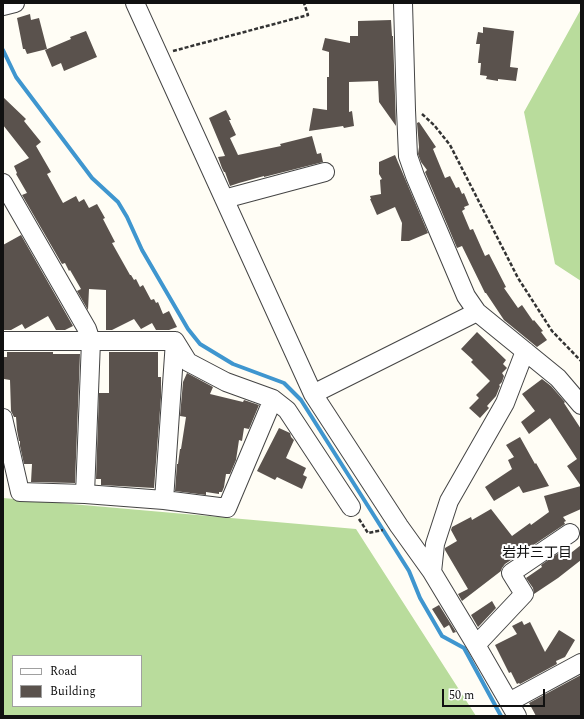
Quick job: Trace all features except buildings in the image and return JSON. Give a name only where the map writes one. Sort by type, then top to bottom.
[{"type":"street","points":[[135,3],[314,394],[399,526],[432,572],[513,709],[581,663]]},
{"type":"street","points":[[403,3],[408,156],[414,176],[466,296],[477,312],[558,378],[581,405]]},
{"type":"street","points":[[224,199],[325,172]]},
{"type":"street","points":[[3,183],[87,329],[91,341],[85,494]]},
{"type":"street","points":[[314,394],[477,312]]},
{"type":"street","points":[[3,341],[175,342]]},
{"type":"street","points":[[175,342],[188,362],[226,382],[273,399],[287,410],[351,507]]},
{"type":"street","points":[[164,500],[175,342]]},
{"type":"street","points":[[432,572],[435,544],[449,501],[505,403],[525,351]]},
{"type":"street","points":[[3,418],[20,492],[85,494],[164,500],[227,508],[273,399]]},
{"type":"street","points":[[476,645],[524,594],[511,573],[570,533]]},
{"type":"path","points":[[159,54],[308,15],[304,3]]},
{"type":"path","points":[[406,110],[423,115],[434,125],[450,145],[518,278],[552,331],[581,361]]},
{"type":"path","points":[[351,507],[368,533],[374,531]]},
{"type":"green space","points":[[581,9],[581,281],[555,264],[524,112]]},
{"type":"green space","points":[[3,498],[356,529],[476,716],[3,716]]},
{"type":"waterway","points":[[3,50],[16,77],[92,178],[118,202],[127,217],[142,250],[188,329],[200,344],[233,364],[284,383],[301,400],[409,571],[420,598],[442,636],[464,648],[501,716]]},
{"type":"district","name":"岩井三丁目","points":[[537,554]]}]
